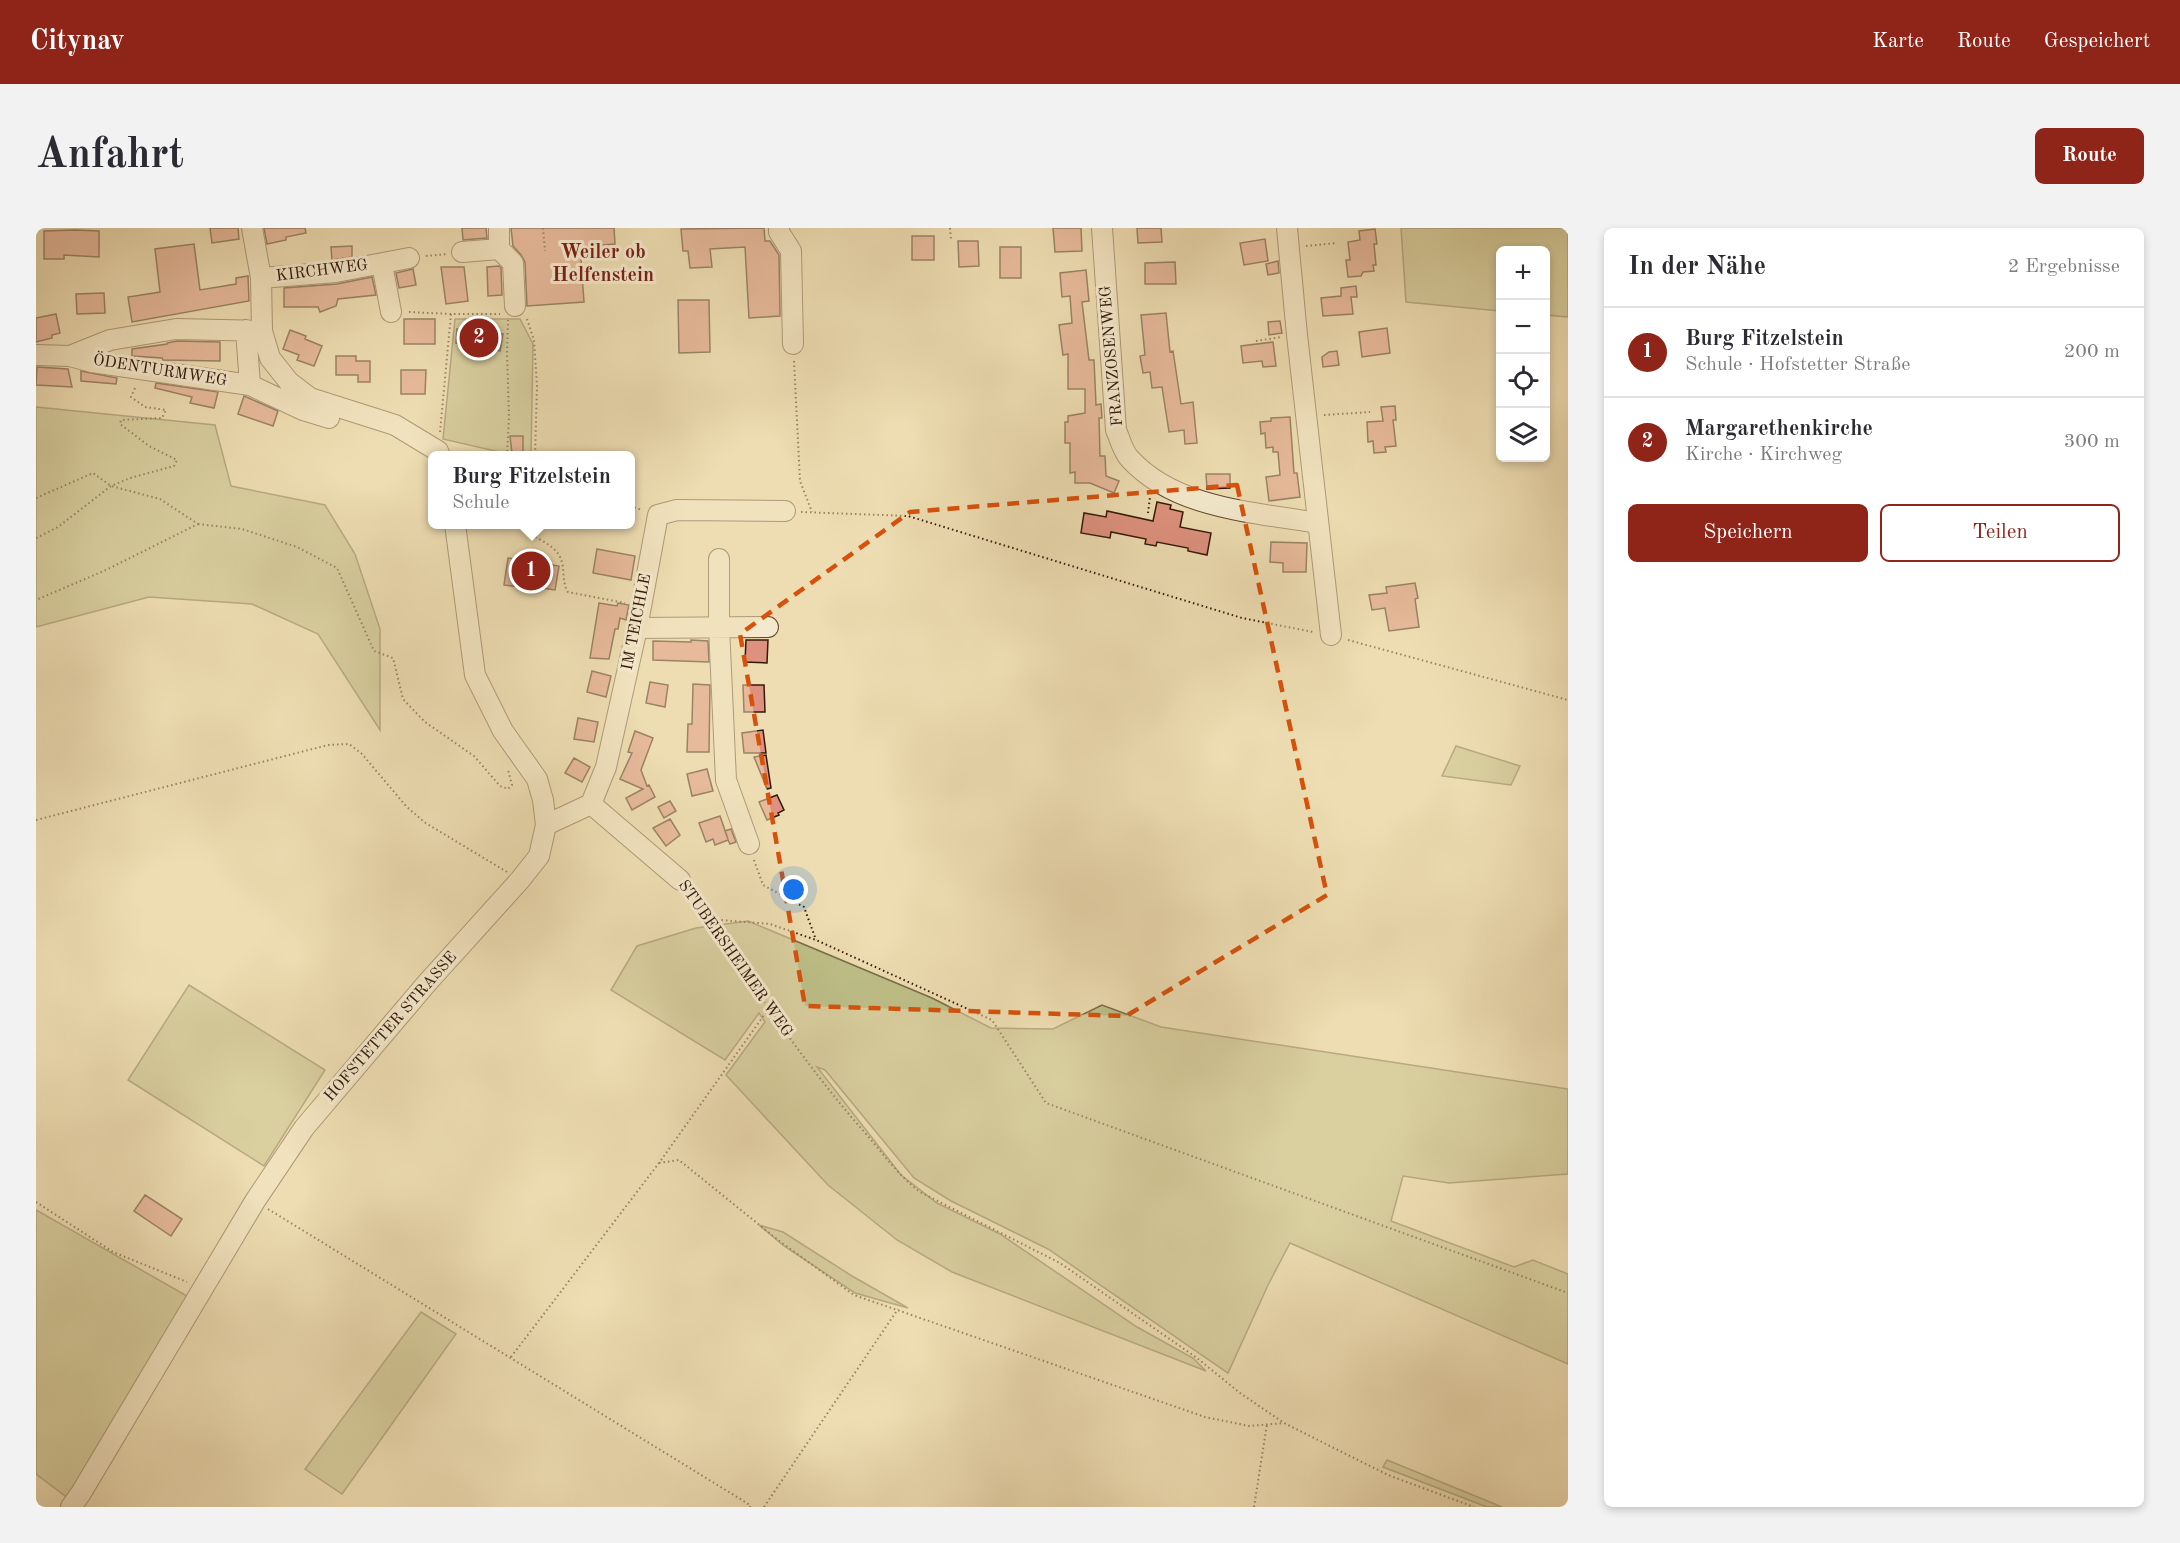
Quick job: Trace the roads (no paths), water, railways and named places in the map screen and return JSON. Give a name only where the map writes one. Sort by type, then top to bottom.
[{"type":"street","name":"ÖDENTURMWEG","points":[[250,385],[261,278],[252,228]]},
{"type":"street","points":[[499,228],[499,249],[513,263],[514,310]]},
{"type":"street","points":[[779,228],[779,232],[792,251],[793,344]]},
{"type":"street","name":"FRANZOSENWEG","points":[[1102,228],[1116,430],[1128,457],[1152,479],[1202,502],[1317,523]]},
{"type":"street","points":[[1287,228],[1317,523],[1331,636]]},
{"type":"street","points":[[462,252],[499,249]]},
{"type":"street","name":"KIRCHWEG","points":[[261,278],[336,272],[409,258]]},
{"type":"street","name":"KIRCHWEG","points":[[382,264],[391,312]]},
{"type":"street","name":"ÖDENTURMWEG","points":[[70,356],[110,340],[176,329],[254,331]]},
{"type":"street","name":"ÖDENTURMWEG","points":[[36,355],[70,356],[138,369],[250,385],[303,410],[344,421],[351,411],[310,398],[289,382],[270,358],[254,331]]},
{"type":"street","points":[[351,411],[395,425],[440,451]]},
{"type":"street","name":"IM TEICHLE","points":[[591,804],[606,767],[637,628],[658,515],[677,510],[785,511]]},
{"type":"street","name":"HOFSTETTER STRASSE","points":[[71,1507],[255,1201],[304,1128],[539,856],[546,825],[543,800],[537,779],[503,731],[475,675],[456,529]]},
{"type":"street","points":[[719,559],[719,627],[726,780],[749,844]]},
{"type":"street","points":[[637,628],[768,627]]},
{"type":"street","points":[[546,825],[591,804]]},
{"type":"street","name":"STUBERSHEIMER WEG","points":[[591,804],[680,880]]},
{"type":"place","name":"Margarethenkirche","points":[[479,338]]},
{"type":"place","name":"Burg Fitzelstein","points":[[531,571]]},
{"type":"district","name":"Weiler ob Helfenstein","points":[[603,264]]}]
